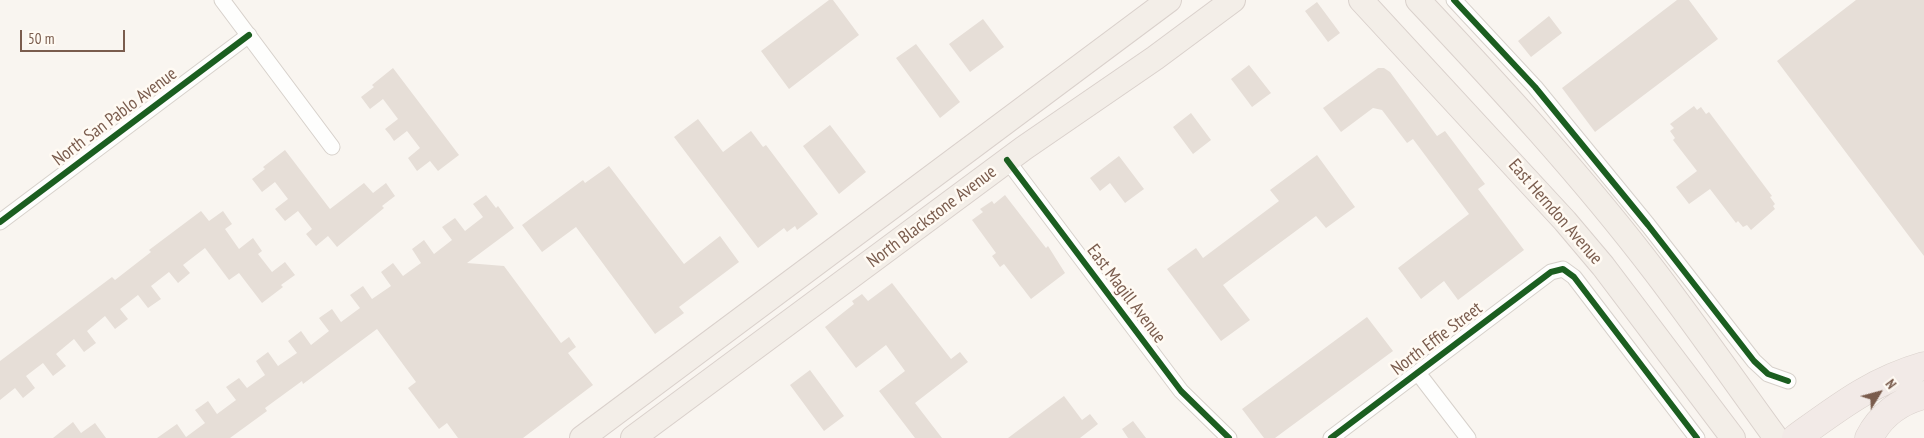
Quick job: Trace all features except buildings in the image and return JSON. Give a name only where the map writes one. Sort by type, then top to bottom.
[{"type":"highway","points":[[1796,438],[1860,393],[1898,374],[1924,366]]},
{"type":"highway","points":[[1869,438],[1876,426],[1889,412],[1904,402],[1924,395]]},
{"type":"main road","name":"North Blackstone Avenue","points":[[582,438],[1169,0]]},
{"type":"main road","name":"North Blackstone Avenue","points":[[633,438],[1007,160],[1156,58],[1233,0]]},
{"type":"main road","name":"East Herndon Avenue","points":[[1361,0],[1566,221],[1603,266],[1733,438]]},
{"type":"main road","points":[[1418,0],[1497,84],[1562,158],[1656,273],[1776,438]]},
{"type":"main road","points":[[1007,160],[1004,153],[1009,142],[1057,102],[1061,81]]},
{"type":"main road","points":[[897,242],[903,219],[983,159],[996,142],[998,127]]},
{"type":"street","points":[[222,0],[332,147]]},
{"type":"street","points":[[1454,0],[1535,86],[1648,224],[1754,361],[1768,374],[1788,382]]},
{"type":"street","name":"North San Pablo Avenue","points":[[0,222],[249,35]]},
{"type":"street","name":"East Magill Avenue","points":[[1007,160],[1181,390],[1228,438]]},
{"type":"street","name":"North Effie Street","points":[[1331,438],[1551,272],[1562,269],[1574,277],[1697,438]]},
{"type":"street","points":[[1418,372],[1468,438]]},
{"type":"cycle path","points":[[1454,0],[1535,87],[1648,225],[1754,361],[1768,374],[1788,381]]},
{"type":"cycle path","points":[[0,222],[249,35]]},
{"type":"cycle path","points":[[1007,160],[1181,391],[1229,438]]},
{"type":"cycle path","points":[[1331,438],[1551,272],[1563,269],[1574,277],[1697,438]]}]
